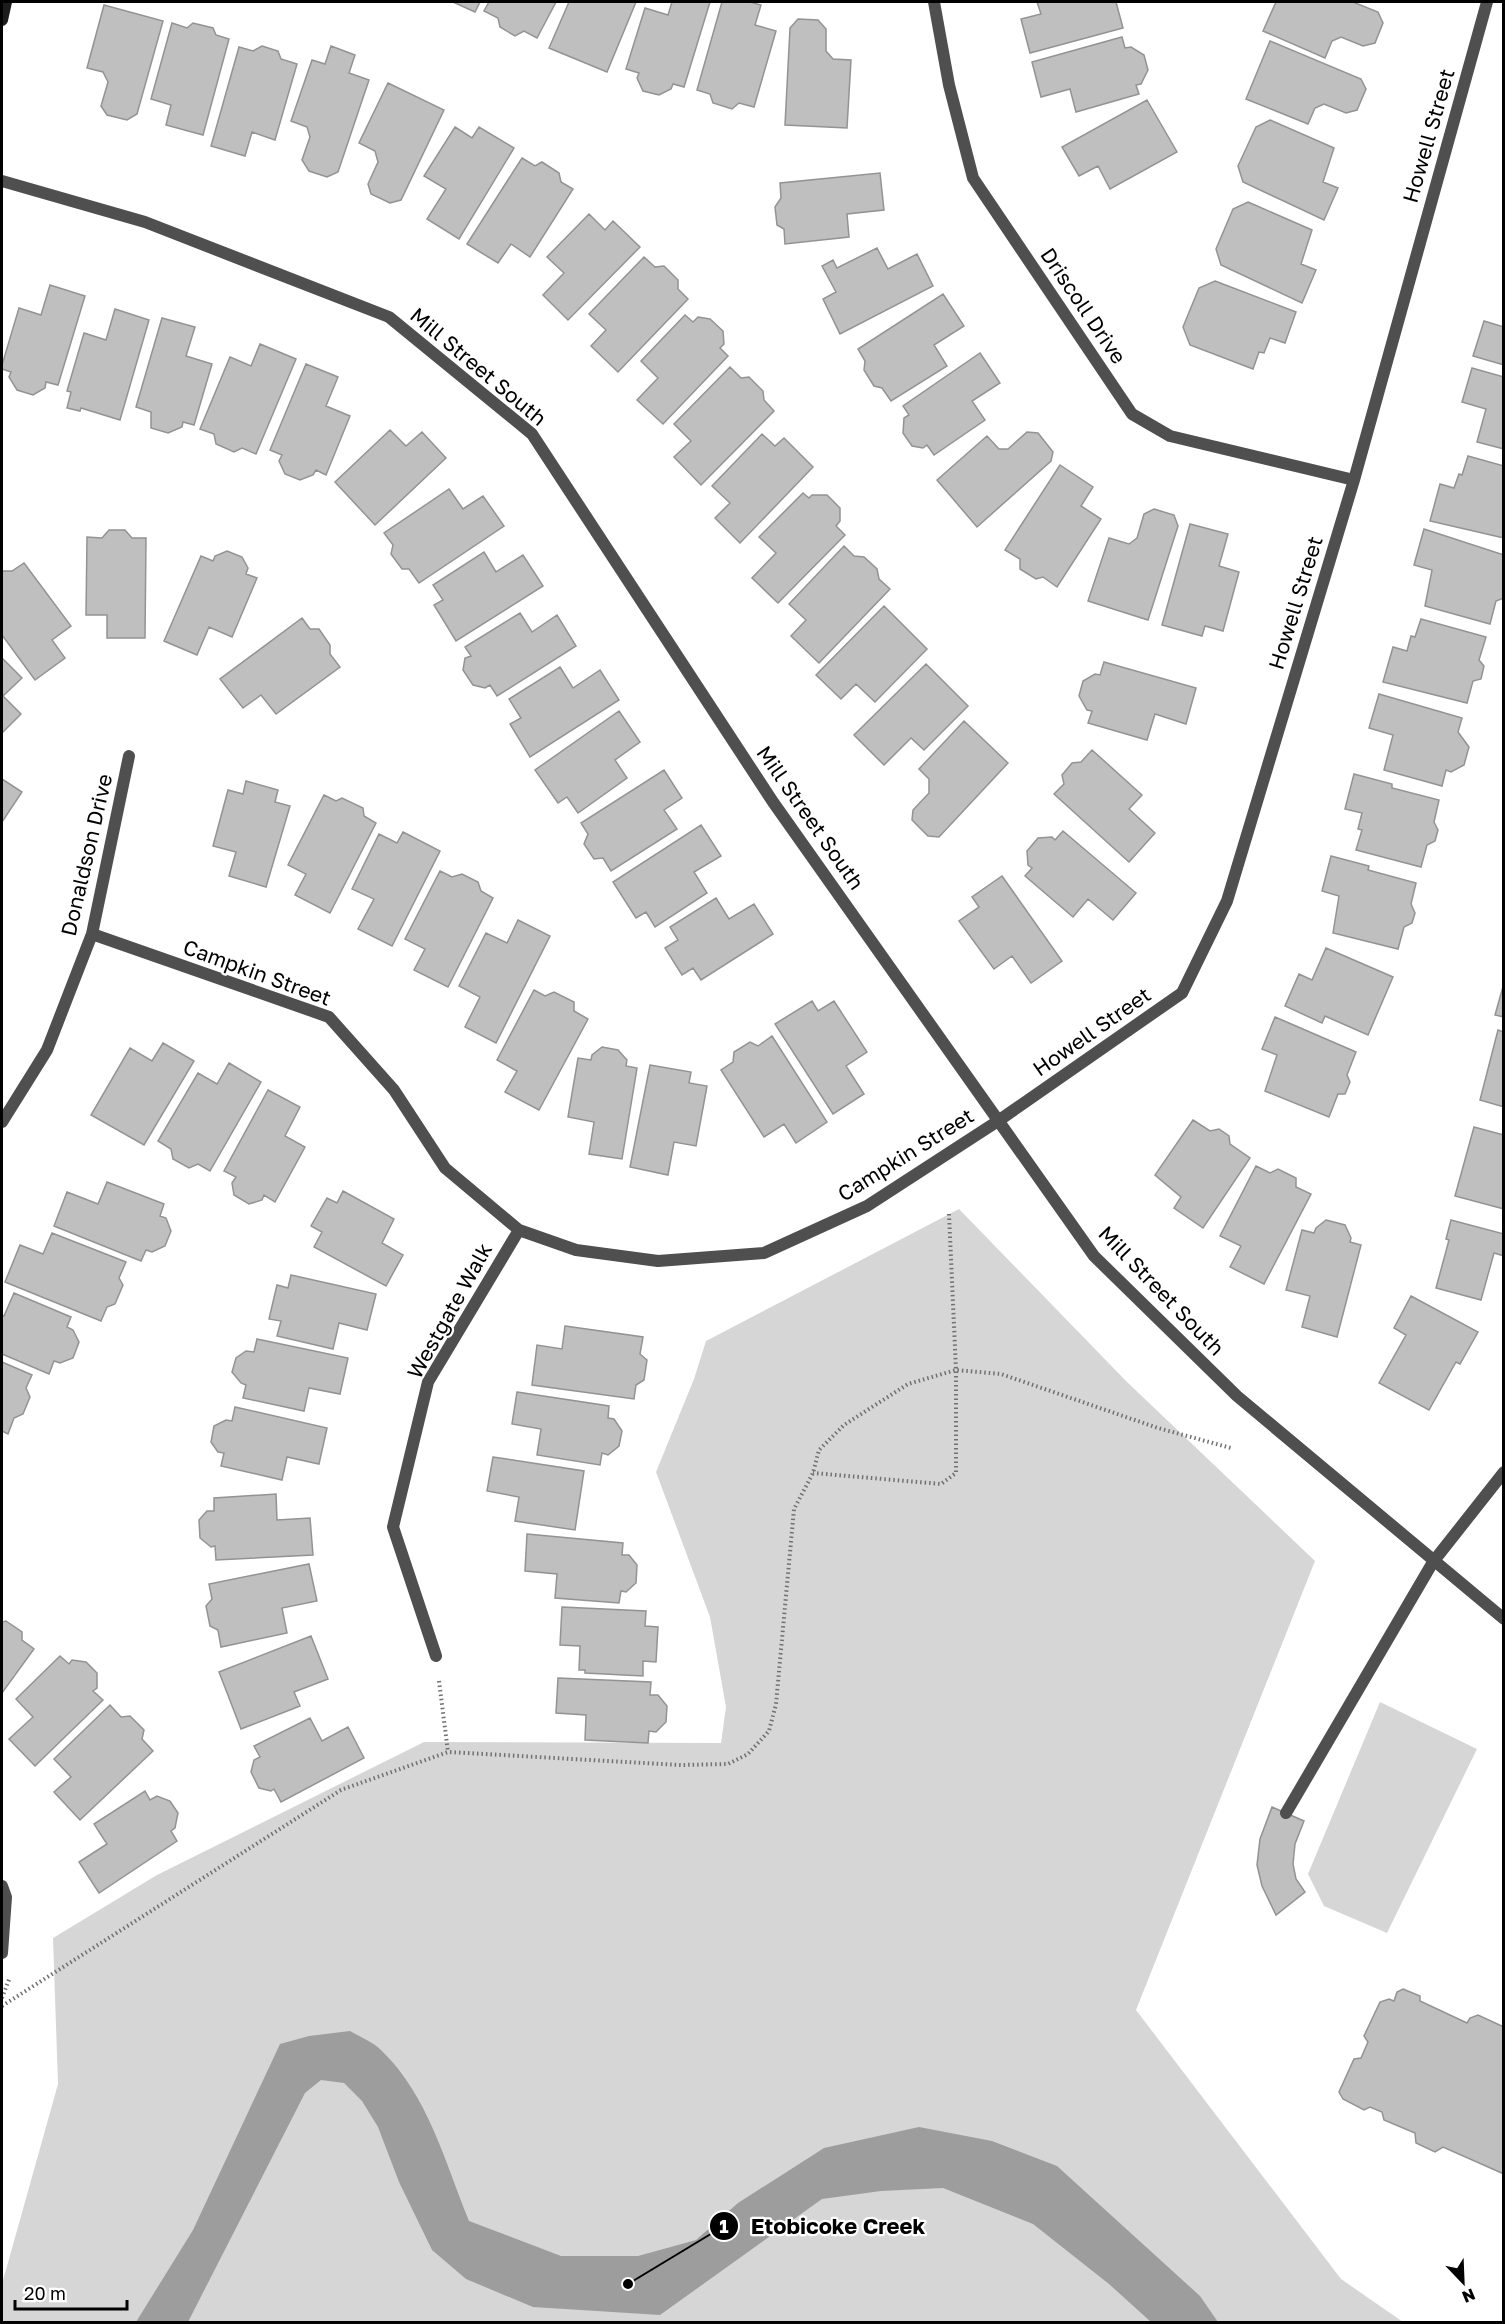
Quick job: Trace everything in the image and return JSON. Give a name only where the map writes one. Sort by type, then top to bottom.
[{"type":"street","points":[[2,20],[6,2]]},
{"type":"street","name":"Driscoll Drive","points":[[934,2],[949,85],[973,178],[1132,414],[1170,436],[1353,480]]},
{"type":"street","name":"Howell Street","points":[[998,1121],[1182,993],[1227,901],[1353,480],[1487,2]]},
{"type":"street","name":"Mill Street South","points":[[2,181],[145,222],[389,317],[532,434],[773,802],[1094,1256],[1237,1396],[1503,1619]]},
{"type":"street","name":"Donaldson Drive","points":[[2,1122],[47,1050],[92,934],[129,756]]},
{"type":"street","name":"Campkin Street","points":[[92,934],[329,1017],[394,1090],[445,1168],[519,1230],[576,1250],[658,1261],[764,1252],[867,1206],[998,1121]]},
{"type":"street","name":"Westgate Walk","points":[[436,1656],[393,1527],[428,1382],[519,1230]]},
{"type":"street","points":[[1286,1813],[1433,1562],[1503,1472]]},
{"type":"street","points":[[2,1886],[6,1897],[2,1953]]},
{"type":"path","points":[[813,1473],[941,1485],[956,1473],[956,1370],[949,1214]]},
{"type":"path","points":[[2,2006],[341,1790],[448,1752],[681,1765],[728,1764],[748,1754],[769,1731],[776,1704],[794,1509],[813,1473],[819,1450],[844,1425],[908,1384],[956,1370],[1001,1374],[1158,1428],[1231,1448]]},
{"type":"path","points":[[436,1656],[448,1752]]},
{"type":"shaded area","points":[[959,1209],[1127,1382],[1315,1561],[1136,2010],[1341,2279],[1403,2322],[2,2322],[2,2284],[58,2084],[53,1938],[157,1875],[424,1742],[721,1743],[726,1707],[710,1617],[656,1472],[694,1379],[706,1341]]},
{"type":"shaded area","points":[[1380,1702],[1477,1749],[1387,1933],[1324,1906],[1308,1874]]},
{"type":"shaded area","points":[[350,2031],[381,2050],[411,2087],[434,2130],[469,2221],[561,2256],[638,2256],[696,2240],[738,2203],[824,2148],[919,2127],[992,2141],[1057,2166],[1200,2296],[1218,2322],[1151,2322],[1109,2284],[1033,2224],[943,2188],[881,2191],[822,2199],[660,2315],[533,2307],[466,2279],[432,2250],[399,2182],[378,2127],[362,2101],[344,2083],[321,2080],[305,2093],[188,2322],[136,2322],[193,2230],[280,2044],[309,2036]]},
{"type":"building","points":[[453,2],[480,2],[475,12]]},
{"type":"building","points":[[489,2],[556,2],[537,38],[524,31],[515,36],[500,27],[498,18],[484,11]]},
{"type":"building","points":[[569,2],[636,2],[607,72],[549,48]]},
{"type":"building","points":[[672,2],[710,2],[684,87],[673,84],[671,89],[659,95],[643,91],[637,78],[639,73],[626,69],[645,8],[668,15]]},
{"type":"building","points":[[722,2],[750,2],[761,5],[755,25],[776,31],[754,107],[739,103],[732,109],[713,103],[710,94],[697,90]]},
{"type":"building","points":[[1037,2],[1116,2],[1123,28],[1030,53],[1021,19],[1041,14]]},
{"type":"building","points":[[1276,2],[1353,2],[1378,12],[1383,23],[1375,43],[1363,46],[1341,37],[1332,41],[1325,58],[1263,31]]},
{"type":"building","points":[[104,5],[163,21],[137,114],[127,120],[107,115],[101,106],[108,82],[103,72],[87,68]]},
{"type":"building","points":[[798,19],[818,20],[826,29],[826,51],[833,59],[851,60],[847,128],[785,125],[790,28]]},
{"type":"building","points":[[172,23],[187,28],[193,23],[213,28],[216,35],[229,39],[203,135],[166,125],[171,105],[151,99]]},
{"type":"building","points":[[1122,37],[1125,48],[1131,47],[1144,55],[1148,70],[1141,84],[1136,85],[1139,94],[1076,112],[1070,89],[1041,97],[1032,62]]},
{"type":"building","points":[[1270,41],[1361,79],[1366,89],[1357,110],[1346,113],[1324,104],[1315,108],[1308,124],[1246,99]]},
{"type":"building","points":[[262,46],[278,51],[281,59],[297,64],[275,140],[252,132],[245,156],[211,146],[239,47],[253,51]]},
{"type":"building","points":[[331,46],[355,55],[349,73],[369,80],[338,172],[327,177],[309,171],[302,160],[310,137],[307,127],[291,121],[312,60],[325,64]]},
{"type":"building","points":[[388,83],[444,110],[401,200],[390,203],[371,194],[368,184],[378,162],[375,151],[359,143]]},
{"type":"building","points":[[1147,100],[1177,152],[1110,189],[1098,166],[1079,176],[1062,147]]},
{"type":"building","points":[[1270,120],[1334,148],[1323,182],[1338,188],[1324,220],[1243,182],[1238,166],[1256,127]]},
{"type":"building","points":[[455,127],[472,138],[479,127],[514,148],[459,239],[427,219],[446,189],[424,176]]},
{"type":"building","points":[[522,158],[535,166],[542,162],[559,173],[561,182],[573,189],[530,257],[511,244],[498,263],[467,244]]},
{"type":"building","points":[[880,173],[884,210],[847,214],[849,237],[785,244],[784,229],[777,225],[775,207],[781,198],[780,183]]},
{"type":"building","points":[[1248,202],[1312,230],[1301,264],[1316,270],[1302,303],[1221,265],[1216,249],[1233,209]]},
{"type":"building","points":[[589,214],[605,230],[613,221],[640,247],[568,320],[543,295],[564,273],[547,257]]},
{"type":"building","points":[[877,248],[888,269],[917,254],[933,286],[840,334],[823,299],[836,292],[822,266],[833,260],[837,268]]},
{"type":"building","points":[[644,257],[655,267],[664,266],[678,280],[678,289],[688,299],[618,372],[591,346],[606,330],[589,314]]},
{"type":"building","points":[[1215,281],[1296,312],[1285,343],[1270,338],[1264,353],[1259,352],[1253,369],[1190,345],[1183,327],[1199,288]]},
{"type":"building","points":[[50,285],[85,296],[58,385],[46,382],[45,388],[33,395],[17,390],[9,377],[11,372],[2,369],[2,365],[19,308],[41,315]]},
{"type":"building","points":[[943,294],[964,326],[934,345],[947,366],[891,401],[882,388],[874,386],[864,370],[865,361],[858,349]]},
{"type":"building","points":[[115,309],[149,320],[120,420],[81,408],[80,411],[67,408],[71,392],[67,391],[84,333],[106,340]]},
{"type":"building","points":[[685,315],[693,322],[698,317],[710,319],[723,331],[724,344],[720,348],[728,356],[663,424],[637,400],[658,378],[641,361]]},
{"type":"building","points":[[162,318],[195,327],[186,356],[212,364],[194,425],[183,422],[182,427],[168,433],[151,428],[151,412],[136,407]]},
{"type":"building","points":[[1484,321],[1504,327],[1504,365],[1473,356]]},
{"type":"building","points":[[260,344],[296,359],[256,454],[242,448],[234,452],[216,444],[214,434],[200,429],[230,357],[251,366]]},
{"type":"building","points":[[980,353],[1000,383],[972,401],[985,420],[934,455],[927,445],[923,448],[912,446],[903,433],[904,418],[909,415],[903,406]]},
{"type":"building","points":[[306,364],[338,377],[326,406],[350,416],[326,475],[316,470],[313,475],[300,480],[285,474],[279,461],[282,455],[270,450]]},
{"type":"building","points":[[730,367],[741,378],[749,377],[763,391],[764,400],[774,411],[701,485],[674,457],[691,441],[674,424]]},
{"type":"building","points":[[1472,368],[1504,377],[1504,449],[1477,442],[1486,409],[1462,402]]},
{"type":"building","points":[[390,430],[406,446],[422,432],[446,458],[375,525],[335,482]]},
{"type":"building","points":[[1027,432],[1038,433],[1053,452],[1051,461],[977,527],[937,480],[987,436],[999,449],[1008,449]]},
{"type":"building","points":[[762,434],[775,446],[784,438],[813,467],[740,543],[715,518],[730,503],[712,486]]},
{"type":"building","points":[[1468,456],[1504,466],[1504,538],[1430,521],[1440,484],[1454,488],[1459,474],[1462,475]]},
{"type":"building","points":[[1060,465],[1093,487],[1081,506],[1101,519],[1057,587],[1043,577],[1036,579],[1020,569],[1020,559],[1005,550]]},
{"type":"building","points":[[449,489],[463,509],[483,496],[504,526],[419,583],[409,569],[402,569],[391,554],[393,545],[384,533]]},
{"type":"building","points":[[803,493],[809,498],[812,495],[827,495],[840,508],[840,521],[836,526],[845,535],[778,603],[752,578],[776,553],[759,537]]},
{"type":"building","points":[[1154,509],[1174,515],[1178,526],[1148,620],[1088,601],[1109,538],[1129,544],[1137,538],[1144,514]]},
{"type":"building","points":[[1190,524],[1228,534],[1219,566],[1239,572],[1223,631],[1205,626],[1202,636],[1162,625]]},
{"type":"building","points":[[1424,529],[1504,555],[1504,598],[1496,601],[1490,624],[1425,606],[1432,570],[1414,565]]},
{"type":"building","points":[[109,530],[125,530],[132,538],[146,538],[145,638],[107,638],[107,615],[86,615],[87,537],[102,538]]},
{"type":"building","points":[[844,546],[854,556],[864,557],[877,569],[879,579],[890,589],[819,663],[791,636],[806,620],[789,604]]},
{"type":"building","points":[[227,551],[242,557],[248,568],[246,574],[257,578],[232,637],[209,627],[197,655],[164,641],[201,556],[213,561],[215,556]]},
{"type":"building","points":[[484,552],[496,572],[523,555],[543,586],[456,641],[434,605],[443,600],[433,585]]},
{"type":"building","points":[[24,563],[71,626],[52,640],[65,658],[35,680],[2,635],[2,571],[12,571]]},
{"type":"building","points":[[884,606],[927,649],[875,702],[856,684],[841,699],[816,675]]},
{"type":"building","points":[[520,613],[532,632],[557,615],[576,646],[497,696],[490,685],[485,688],[473,685],[463,670],[465,658],[471,656],[465,647]]},
{"type":"building","points":[[302,618],[310,629],[319,629],[330,645],[330,654],[340,667],[276,714],[261,695],[243,708],[220,679]]},
{"type":"building","points":[[1421,619],[1486,637],[1479,660],[1484,666],[1481,679],[1473,681],[1467,703],[1383,682],[1393,647],[1407,651],[1411,636],[1415,637]]},
{"type":"building","points":[[2,658],[22,678],[3,696],[21,714],[2,733]]},
{"type":"building","points":[[1104,662],[1196,688],[1186,724],[1155,714],[1147,740],[1088,723],[1092,711],[1087,710],[1079,696],[1083,681],[1095,674],[1100,675]]},
{"type":"building","points":[[926,664],[968,706],[924,750],[911,738],[884,765],[854,735]]},
{"type":"building","points":[[560,667],[573,688],[600,670],[619,700],[530,757],[510,724],[521,718],[509,699]]},
{"type":"building","points":[[1379,694],[1462,718],[1458,732],[1469,747],[1464,765],[1451,772],[1446,770],[1442,786],[1384,770],[1393,735],[1369,728]]},
{"type":"building","points":[[619,711],[640,742],[615,760],[627,778],[578,813],[567,797],[558,803],[535,770]]},
{"type":"building","points":[[964,721],[1008,763],[939,837],[928,836],[912,820],[913,810],[929,793],[929,779],[919,769]]},
{"type":"building","points":[[1092,750],[1142,795],[1129,809],[1155,833],[1129,862],[1054,794],[1064,784],[1062,775],[1072,763],[1081,762]]},
{"type":"building","points":[[664,770],[682,798],[664,810],[677,829],[611,871],[603,858],[594,859],[584,844],[588,834],[581,823]]},
{"type":"building","points":[[1354,774],[1392,784],[1392,788],[1439,800],[1434,822],[1438,830],[1435,841],[1427,845],[1421,867],[1356,850],[1362,830],[1358,829],[1362,813],[1345,809]]},
{"type":"building","points":[[2,779],[22,792],[2,822]]},
{"type":"building","points":[[246,781],[278,790],[275,802],[290,806],[266,887],[229,876],[236,852],[213,846],[228,790],[243,794]]},
{"type":"building","points":[[324,795],[336,801],[342,798],[363,808],[364,816],[376,823],[330,913],[295,895],[306,874],[288,865]]},
{"type":"building","points":[[701,825],[721,856],[694,872],[707,893],[655,927],[646,912],[636,918],[613,882]]},
{"type":"building","points":[[1063,831],[1136,893],[1113,920],[1088,899],[1073,917],[1025,876],[1032,868],[1028,865],[1027,851],[1038,838],[1052,837],[1055,840]]},
{"type":"building","points":[[403,832],[440,851],[392,946],[358,929],[374,899],[352,889],[379,834],[397,843]]},
{"type":"building","points":[[1331,856],[1369,866],[1368,870],[1416,883],[1411,904],[1415,913],[1412,923],[1404,927],[1398,949],[1333,933],[1339,896],[1322,891]]},
{"type":"building","points":[[440,871],[452,877],[462,874],[478,882],[481,891],[493,898],[448,987],[414,970],[425,949],[405,939]]},
{"type":"building","points":[[1002,876],[1062,961],[1031,983],[1012,956],[994,969],[959,921],[979,907],[972,897]]},
{"type":"building","points":[[716,898],[729,919],[754,904],[773,934],[701,980],[693,968],[682,975],[665,948],[678,940],[670,927]]},
{"type":"building","points":[[518,920],[550,936],[496,1043],[465,1027],[480,997],[459,986],[486,933],[507,943]]},
{"type":"building","points":[[1326,948],[1393,977],[1368,1035],[1325,1016],[1322,1023],[1285,1006],[1299,974],[1312,980]]},
{"type":"building","points":[[1504,983],[1504,1017],[1495,1015]]},
{"type":"building","points":[[534,990],[545,996],[554,992],[574,1002],[574,1011],[588,1019],[539,1110],[505,1092],[517,1071],[497,1060]]},
{"type":"building","points":[[812,1001],[818,1011],[834,1001],[867,1052],[846,1066],[864,1094],[833,1114],[775,1024]]},
{"type":"building","points":[[1275,1017],[1356,1052],[1347,1075],[1350,1082],[1345,1094],[1338,1094],[1329,1117],[1265,1091],[1277,1055],[1262,1049]]},
{"type":"building","points":[[1498,1030],[1504,1032],[1504,1107],[1480,1100]]},
{"type":"building","points":[[772,1036],[827,1122],[796,1143],[784,1124],[764,1137],[721,1070],[733,1062],[734,1052],[750,1042],[758,1046]]},
{"type":"building","points":[[163,1043],[194,1061],[144,1145],[91,1115],[130,1048],[152,1061]]},
{"type":"building","points":[[602,1047],[618,1050],[627,1060],[626,1066],[637,1068],[622,1159],[589,1154],[594,1122],[568,1117],[578,1058],[591,1060],[592,1055]]},
{"type":"building","points":[[229,1063],[261,1082],[210,1171],[198,1164],[189,1168],[173,1159],[171,1149],[158,1141],[198,1073],[217,1084]]},
{"type":"building","points":[[650,1065],[691,1072],[689,1083],[707,1086],[696,1146],[674,1142],[668,1175],[630,1167]]},
{"type":"building","points":[[268,1090],[300,1107],[285,1136],[305,1147],[275,1202],[264,1195],[262,1200],[249,1204],[234,1195],[232,1183],[236,1177],[224,1171]]},
{"type":"building","points":[[1193,1120],[1210,1131],[1219,1129],[1229,1136],[1230,1144],[1250,1158],[1203,1228],[1174,1208],[1181,1197],[1155,1175]]},
{"type":"building","points":[[1474,1127],[1504,1135],[1504,1209],[1455,1196]]},
{"type":"building","points":[[1256,1166],[1270,1173],[1278,1169],[1296,1178],[1296,1187],[1311,1194],[1264,1284],[1230,1267],[1241,1246],[1220,1236]]},
{"type":"building","points":[[107,1182],[164,1204],[160,1216],[166,1218],[171,1231],[165,1246],[152,1252],[146,1250],[141,1261],[54,1226],[67,1192],[98,1204]]},
{"type":"building","points":[[343,1191],[394,1219],[382,1243],[403,1255],[386,1286],[314,1247],[322,1232],[311,1226],[327,1198],[337,1203]]},
{"type":"building","points":[[1326,1220],[1345,1225],[1351,1238],[1350,1242],[1361,1245],[1337,1337],[1302,1327],[1310,1296],[1286,1290],[1302,1230],[1314,1233],[1316,1228]]},
{"type":"building","points":[[1451,1220],[1504,1234],[1504,1256],[1494,1253],[1481,1300],[1436,1288],[1449,1240],[1446,1239]]},
{"type":"building","points":[[52,1233],[126,1262],[119,1278],[123,1285],[115,1304],[107,1307],[101,1321],[5,1282],[20,1245],[43,1254]]},
{"type":"building","points":[[291,1275],[376,1294],[367,1330],[339,1323],[333,1349],[277,1336],[281,1321],[269,1319],[277,1285],[288,1288]]},
{"type":"building","points":[[14,1293],[71,1317],[67,1327],[73,1330],[79,1342],[73,1358],[60,1363],[54,1361],[49,1374],[2,1354],[2,1315],[4,1316]]},
{"type":"building","points":[[1411,1296],[1478,1332],[1460,1364],[1456,1362],[1429,1410],[1379,1383],[1406,1335],[1394,1328]]},
{"type":"building","points":[[565,1326],[643,1337],[640,1354],[647,1360],[644,1380],[636,1385],[634,1399],[532,1385],[537,1345],[562,1349]]},
{"type":"building","points":[[257,1339],[348,1358],[340,1394],[309,1388],[304,1411],[243,1398],[246,1385],[241,1383],[232,1372],[236,1358],[246,1351],[254,1352]]},
{"type":"building","points":[[2,1362],[32,1375],[26,1388],[30,1397],[23,1414],[14,1418],[8,1434],[2,1431]]},
{"type":"building","points":[[517,1392],[609,1406],[608,1418],[614,1419],[622,1431],[619,1446],[608,1455],[602,1453],[600,1465],[537,1455],[541,1429],[512,1424]]},
{"type":"building","points":[[235,1407],[327,1428],[319,1464],[287,1457],[282,1480],[221,1466],[224,1453],[218,1452],[211,1442],[214,1426],[226,1420],[232,1421]]},
{"type":"building","points":[[493,1457],[584,1471],[575,1530],[515,1521],[519,1497],[487,1491]]},
{"type":"building","points":[[276,1494],[277,1520],[310,1518],[313,1555],[216,1560],[215,1546],[211,1547],[200,1538],[199,1520],[207,1511],[214,1511],[214,1498]]},
{"type":"building","points":[[527,1534],[623,1543],[622,1555],[629,1555],[637,1565],[636,1583],[626,1592],[621,1591],[619,1603],[555,1598],[557,1574],[525,1571]]},
{"type":"building","points":[[309,1564],[317,1601],[282,1608],[287,1633],[221,1647],[218,1630],[210,1626],[206,1606],[212,1599],[209,1584]]},
{"type":"building","points":[[562,1607],[646,1611],[645,1626],[658,1627],[656,1662],[643,1661],[643,1676],[585,1673],[585,1670],[579,1670],[580,1646],[560,1645]]},
{"type":"building","points":[[6,1621],[22,1632],[22,1640],[34,1649],[2,1693],[2,1622]]},
{"type":"building","points":[[311,1636],[328,1679],[294,1692],[300,1706],[241,1729],[219,1672]]},
{"type":"building","points":[[60,1656],[69,1664],[72,1660],[86,1662],[97,1673],[97,1688],[93,1691],[103,1700],[35,1766],[9,1739],[33,1717],[16,1699]]},
{"type":"building","points":[[558,1678],[651,1682],[650,1695],[658,1695],[667,1706],[666,1722],[656,1732],[649,1731],[648,1743],[585,1740],[586,1715],[556,1713]]},
{"type":"building","points":[[110,1705],[121,1717],[130,1716],[144,1730],[142,1739],[153,1751],[80,1820],[54,1792],[71,1777],[54,1759]]},
{"type":"building","points":[[310,1718],[322,1741],[348,1727],[364,1758],[281,1802],[274,1789],[271,1791],[259,1788],[251,1772],[254,1760],[260,1757],[254,1746]]},
{"type":"building","points":[[145,1791],[150,1800],[157,1796],[170,1801],[178,1813],[175,1828],[171,1831],[177,1841],[99,1893],[79,1862],[107,1844],[94,1824]]},
{"type":"building","points":[[1272,1807],[1304,1821],[1295,1844],[1293,1864],[1296,1879],[1305,1892],[1276,1915],[1262,1886],[1257,1865],[1260,1839]]},
{"type":"building","points":[[1403,1989],[1420,1996],[1420,2001],[1467,2023],[1470,2018],[1478,2015],[1504,2027],[1504,2174],[1443,2147],[1435,2152],[1416,2143],[1415,2133],[1384,2120],[1382,2112],[1370,2107],[1364,2110],[1343,2099],[1339,2092],[1354,2059],[1361,2058],[1368,2042],[1364,2036],[1380,2002],[1389,1999],[1394,2001],[1397,1992]]},
{"type":"place","name":"Etobicoke Creek","points":[[628,2284]]}]
